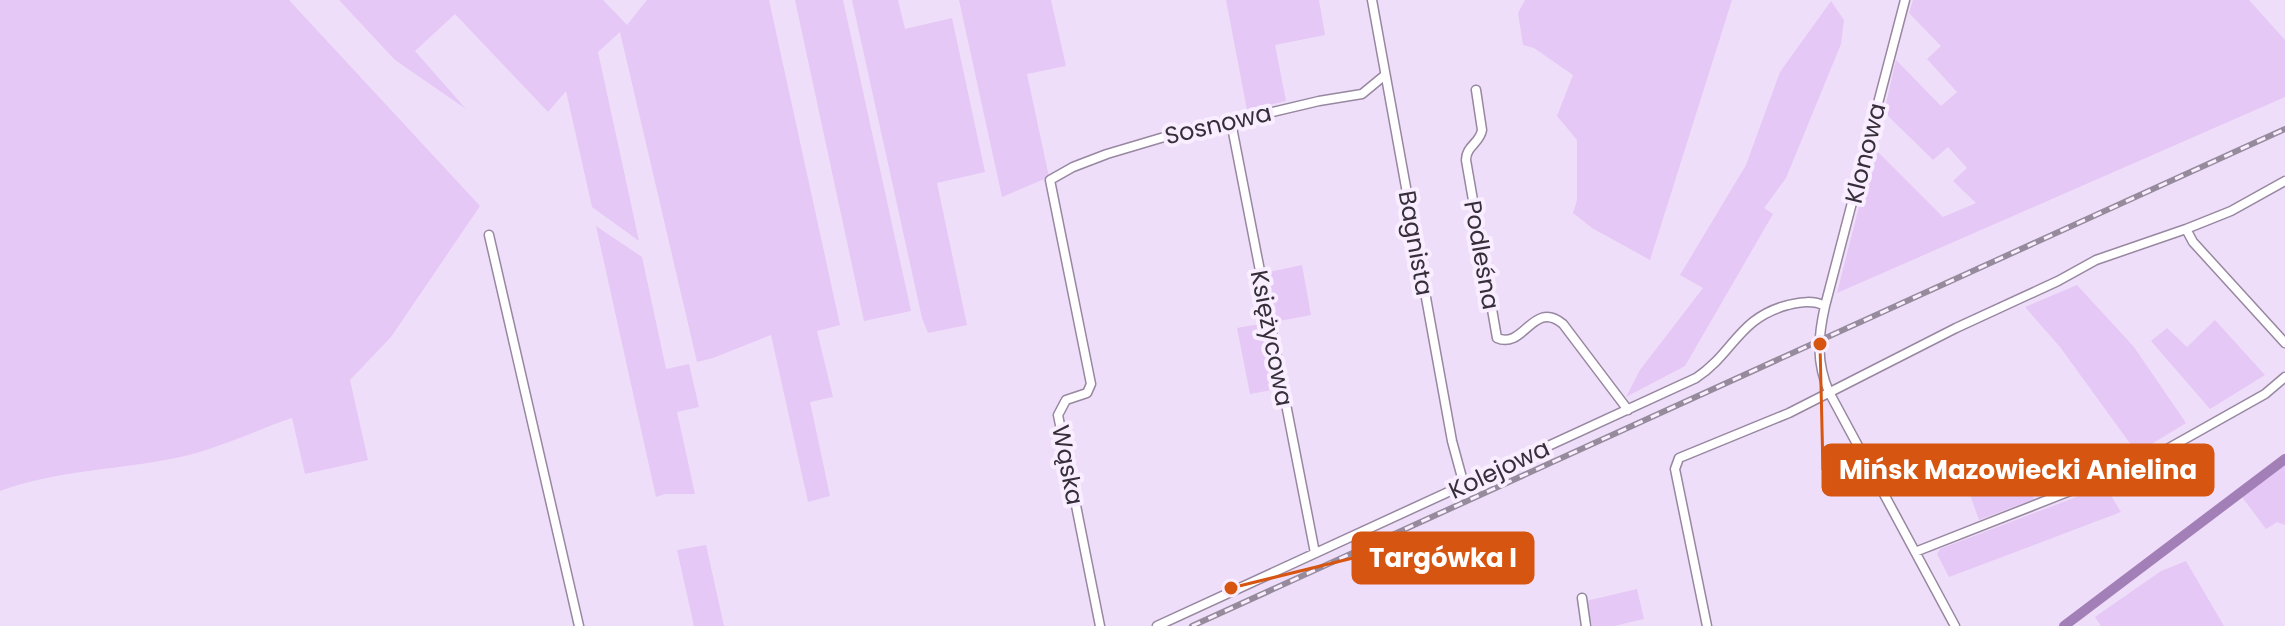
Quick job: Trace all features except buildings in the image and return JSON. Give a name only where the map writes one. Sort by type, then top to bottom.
[{"type":"street","name":"Bagnista","points":[[1372,0],[1452,441],[1464,485]]},
{"type":"street","name":"Klonowa","points":[[1905,0],[1825,306],[1818,345],[1821,369],[1829,392],[1955,626]]},
{"type":"street","name":"Sosnowa","points":[[1050,180],[1107,154],[1208,124],[1231,122],[1362,94],[1385,75]]},
{"type":"street","name":"Podleśna","points":[[1476,90],[1482,130],[1481,136],[1468,149],[1466,160],[1497,338],[1501,341],[1511,340],[1541,317],[1548,316],[1563,324],[1628,410]]},
{"type":"street","name":"Księżycowa","points":[[1231,122],[1315,553]]},
{"type":"street","name":"Wąska","points":[[1050,180],[1091,384],[1087,393],[1066,400],[1058,415],[1100,626]]},
{"type":"street","points":[[1707,626],[1675,469],[1679,458],[1789,413],[2096,260],[2231,211],[2285,181]]},
{"type":"street","points":[[2186,229],[2193,242],[2285,343]]},
{"type":"street","points":[[489,235],[579,626]]},
{"type":"street","name":"Kolejowa","points":[[1157,626],[1705,372],[1738,334],[1758,317],[1797,303],[1815,301],[1825,306]]},
{"type":"street","points":[[1915,552],[2125,471],[2265,394],[2285,377]]},
{"type":"street","points":[[1582,598],[1586,626]]},
{"type":"shaded area","points":[[0,0],[289,0],[480,206],[391,337],[350,380],[368,460],[305,474],[292,418],[191,455],[43,479],[0,491]]},
{"type":"shaded area","points":[[339,0],[603,0],[627,25],[647,0],[769,0],[840,325],[817,331],[833,397],[810,402],[830,496],[808,502],[771,335],[697,362],[620,32],[598,52],[639,241],[592,207],[566,91],[548,112],[455,14],[415,51],[466,109],[395,60]]},
{"type":"shaded area","points":[[795,0],[843,0],[911,311],[864,321]]},
{"type":"shaded area","points":[[852,0],[898,0],[905,29],[952,18],[985,172],[937,183],[967,325],[928,333],[922,318]]},
{"type":"shaded area","points":[[959,0],[1051,0],[1066,66],[1027,74],[1049,177],[1002,197]]},
{"type":"shaded area","points":[[1226,0],[1319,0],[1325,35],[1275,45],[1286,101],[1247,110]]},
{"type":"shaded area","points":[[1525,0],[1732,0],[1650,260],[1592,228],[1573,213],[1577,200],[1577,140],[1557,116],[1573,75],[1534,48],[1523,45],[1518,13]]},
{"type":"shaded area","points":[[1913,0],[2249,0],[2285,40],[2285,97],[1837,293],[1874,148],[1943,217],[1976,203],[1953,181],[1967,168],[1948,147],[1933,160],[1884,112],[1896,60],[1941,106],[1957,92],[1927,59],[1941,46],[1909,13]]},
{"type":"shaded area","points":[[1831,1],[1844,20],[1841,44],[1786,178],[1764,208],[1773,214],[1685,366],[1626,397],[1640,370],[1703,288],[1680,275],[1746,165],[1780,72]]},
{"type":"shaded area","points":[[596,226],[642,257],[666,369],[689,364],[699,407],[677,412],[695,494],[656,497]]},
{"type":"shaded area","points":[[1302,265],[1311,315],[1274,322],[1264,273]]},
{"type":"shaded area","points":[[2077,285],[2134,347],[2186,423],[2137,453],[2060,347],[2025,307]]},
{"type":"shaded area","points":[[2215,320],[2265,375],[2210,409],[2151,341],[2167,328],[2187,347]]},
{"type":"shaded area","points":[[1265,323],[1278,389],[1250,394],[1237,328]]},
{"type":"shaded area","points":[[2285,464],[2285,525],[2277,522],[2266,529],[2242,497]]},
{"type":"shaded area","points":[[2024,472],[2034,499],[1979,520],[1969,492]]},
{"type":"shaded area","points":[[2105,486],[2121,512],[1949,577],[1937,554],[1940,549]]},
{"type":"shaded area","points":[[706,545],[724,626],[694,626],[677,550]]},
{"type":"shaded area","points":[[2186,561],[2224,626],[2101,626],[2095,617],[2161,571]]},
{"type":"shaded area","points":[[1637,589],[1644,619],[1614,626],[1592,626],[1586,601]]},
{"type":"waterway","points":[[2064,626],[2285,459]]},
{"type":"railway","points":[[1192,626],[2285,129]]},
{"type":"place","name":"Mińsk Mazowiecki Anielina","points":[[1820,344]]},
{"type":"place","name":"Targówka I","points":[[1231,588]]}]
